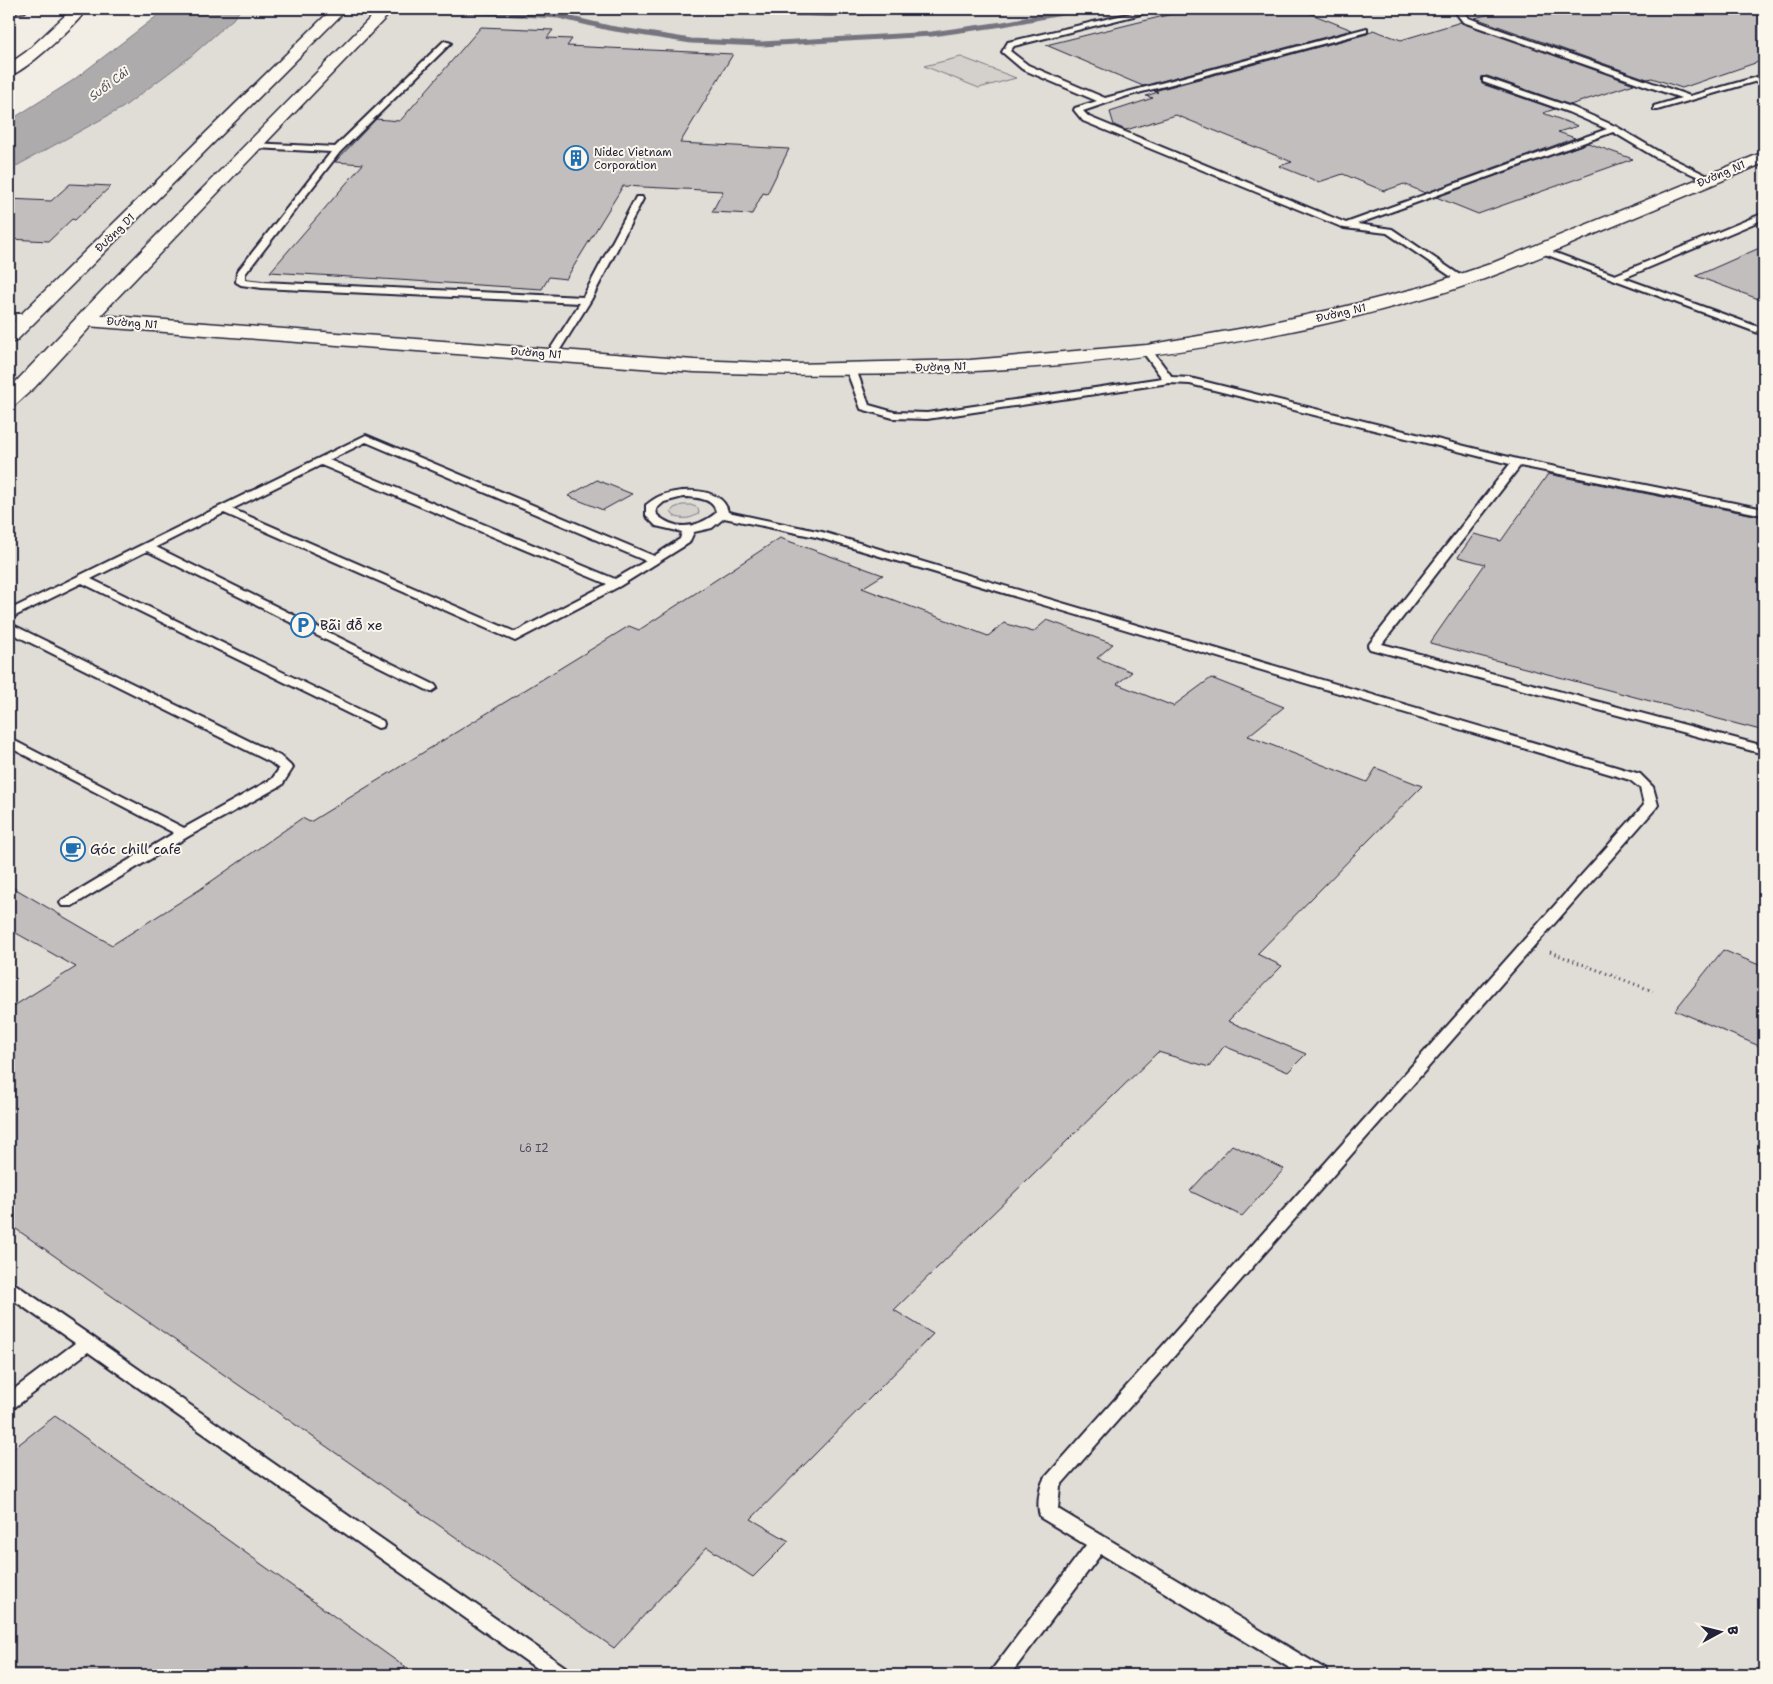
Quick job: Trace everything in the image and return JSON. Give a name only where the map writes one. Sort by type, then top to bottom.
[{"type":"street","points":[[9,10],[20,9]]},
{"type":"street","points":[[9,71],[37,49],[80,9]]},
{"type":"street","name":"Đường D1","points":[[9,337],[206,143],[227,139],[272,77],[340,9]]},
{"type":"street","points":[[9,400],[50,357],[70,319],[114,290],[135,283],[232,184],[226,175],[277,123],[300,114],[386,21],[389,16],[388,9]]},
{"type":"street","points":[[723,9],[822,11],[877,9]]},
{"type":"street","points":[[227,139],[255,145]]},
{"type":"street","name":"Đường N1","points":[[28,317],[552,354],[694,366],[795,370],[970,366],[1147,351],[1341,314],[1429,291],[1539,250],[1764,156]]},
{"type":"street","points":[[9,416],[54,371],[50,357]]},
{"type":"lane","points":[[1105,100],[1025,67],[1006,52],[1011,44],[1028,39],[1157,9]]},
{"type":"lane","points":[[1458,9],[1466,20],[1691,99]]},
{"type":"lane","points":[[1364,30],[1105,100],[1078,110],[1086,119],[1347,226],[1389,231],[1462,280]]},
{"type":"lane","points":[[447,43],[337,150],[240,274],[241,282],[262,285],[586,300]]},
{"type":"lane","points":[[1657,108],[1764,77]]},
{"type":"lane","points":[[1486,80],[1571,110],[1614,130],[1658,155],[1710,179]]},
{"type":"lane","points":[[1347,226],[1614,130]]},
{"type":"lane","points":[[255,145],[337,150]]},
{"type":"lane","points":[[552,354],[586,300],[639,199]]},
{"type":"lane","points":[[1615,278],[1764,216]]},
{"type":"lane","points":[[1539,250],[1764,332]]},
{"type":"lane","points":[[9,317],[28,317]]},
{"type":"lane","points":[[1147,351],[1169,380]]},
{"type":"lane","points":[[851,369],[865,407],[893,415],[919,416],[1169,380],[1190,381],[1517,462],[1764,512]]},
{"type":"lane","points":[[9,615],[321,462],[366,438],[654,560]]},
{"type":"lane","points":[[321,462],[616,584]]},
{"type":"lane","points":[[1517,462],[1374,646],[1764,750]]},
{"type":"lane","points":[[694,494],[714,499],[722,509],[722,514],[710,524],[689,529],[677,529],[658,524],[649,514],[650,508],[662,499],[694,494]]},
{"type":"lane","points":[[224,509],[515,637],[616,584],[685,541],[689,529]]},
{"type":"lane","points":[[722,514],[818,534],[1635,777],[1646,787],[1651,805],[1051,1484],[1048,1513],[1315,1675]]},
{"type":"lane","points":[[148,547],[431,688]]},
{"type":"lane","points":[[83,579],[378,724]]},
{"type":"lane","points":[[9,627],[275,759],[286,768],[277,782],[184,833],[67,903]]},
{"type":"lane","points":[[9,742],[184,833]]},
{"type":"lane","points":[[9,1288],[561,1675]]},
{"type":"lane","points":[[9,1402],[88,1343]]},
{"type":"lane","points":[[998,1675],[1098,1544]]},
{"type":"path","points":[[1528,944],[1653,990]]},
{"type":"shaded area","points":[[241,9],[1764,9],[1764,1675],[9,1675],[9,170],[122,108],[190,57],[233,19]]},
{"type":"shaded area","points":[[961,57],[1016,78],[979,88],[924,66]]},
{"type":"shaded area","points":[[682,505],[691,505],[698,508],[699,513],[687,518],[674,516],[671,512],[674,508]]},
{"type":"water","name":"Suối Cái","points":[[166,9],[241,9],[233,19],[190,57],[122,108],[9,170],[9,121],[72,81]]},
{"type":"building","points":[[1192,9],[1299,9],[1352,30],[1143,86],[1046,45]]},
{"type":"building","points":[[1508,9],[1764,9],[1764,60],[1682,88],[1652,78],[1647,79],[1475,18]]},
{"type":"building","points":[[1461,22],[1634,84],[1570,105],[1487,76],[1482,77],[1482,84],[1555,109],[1543,113],[1578,126],[1558,132],[1575,138],[1425,193],[1404,184],[1384,191],[1343,174],[1319,182],[1279,166],[1292,162],[1176,115],[1126,130],[1114,125],[1110,112],[1153,98],[1146,96],[1158,92],[1154,91],[1367,34],[1373,30],[1401,40]]},
{"type":"building","name":"Nidec Vietnam Corporation","points":[[481,27],[553,30],[547,38],[572,39],[567,46],[733,54],[680,143],[789,149],[767,194],[763,193],[752,214],[712,212],[723,191],[623,186],[566,279],[549,277],[542,289],[270,272],[363,164],[335,162],[376,119],[400,121]]},
{"type":"building","points":[[1588,143],[1633,159],[1478,214],[1436,197]]},
{"type":"building","points":[[70,184],[111,186],[75,220],[72,219],[49,241],[9,239],[9,199],[51,201]]},
{"type":"building","points":[[1764,246],[1764,301],[1696,276]]},
{"type":"building","points":[[1548,474],[1764,517],[1764,731],[1430,643],[1485,564],[1458,557],[1474,534],[1501,541]]},
{"type":"building","points":[[597,480],[632,494],[603,510],[568,496]]},
{"type":"building","points":[[780,538],[883,575],[862,588],[988,636],[1004,623],[1033,632],[1047,620],[1113,644],[1097,658],[1132,672],[1117,684],[1173,706],[1211,678],[1284,707],[1248,736],[1367,782],[1376,768],[1422,786],[1257,954],[1282,966],[1228,1021],[1306,1054],[1288,1072],[1224,1046],[1209,1067],[1158,1052],[894,1310],[933,1334],[751,1519],[789,1541],[753,1577],[707,1547],[614,1648],[9,1224],[9,1009],[76,967],[9,929],[9,885],[112,945],[199,890],[302,818],[310,822],[629,626],[639,630]]},
{"type":"building","points":[[1723,950],[1764,967],[1764,1048],[1675,1010]]},
{"type":"building","points":[[1232,1145],[1284,1169],[1242,1216],[1190,1191]]},
{"type":"building","points":[[55,1416],[416,1675],[9,1675],[9,1452]]},
{"type":"waterway","points":[[439,10],[559,16],[609,28],[691,41],[762,44],[932,34],[1003,24],[1082,9]]},
{"type":"place","name":"Nidec Vietnam Corporation","points":[[576,158]]},
{"type":"place","name":"Bãi đỗ xe","points":[[303,625]]},
{"type":"place","name":"Góc chill cafe","points":[[73,849]]}]
